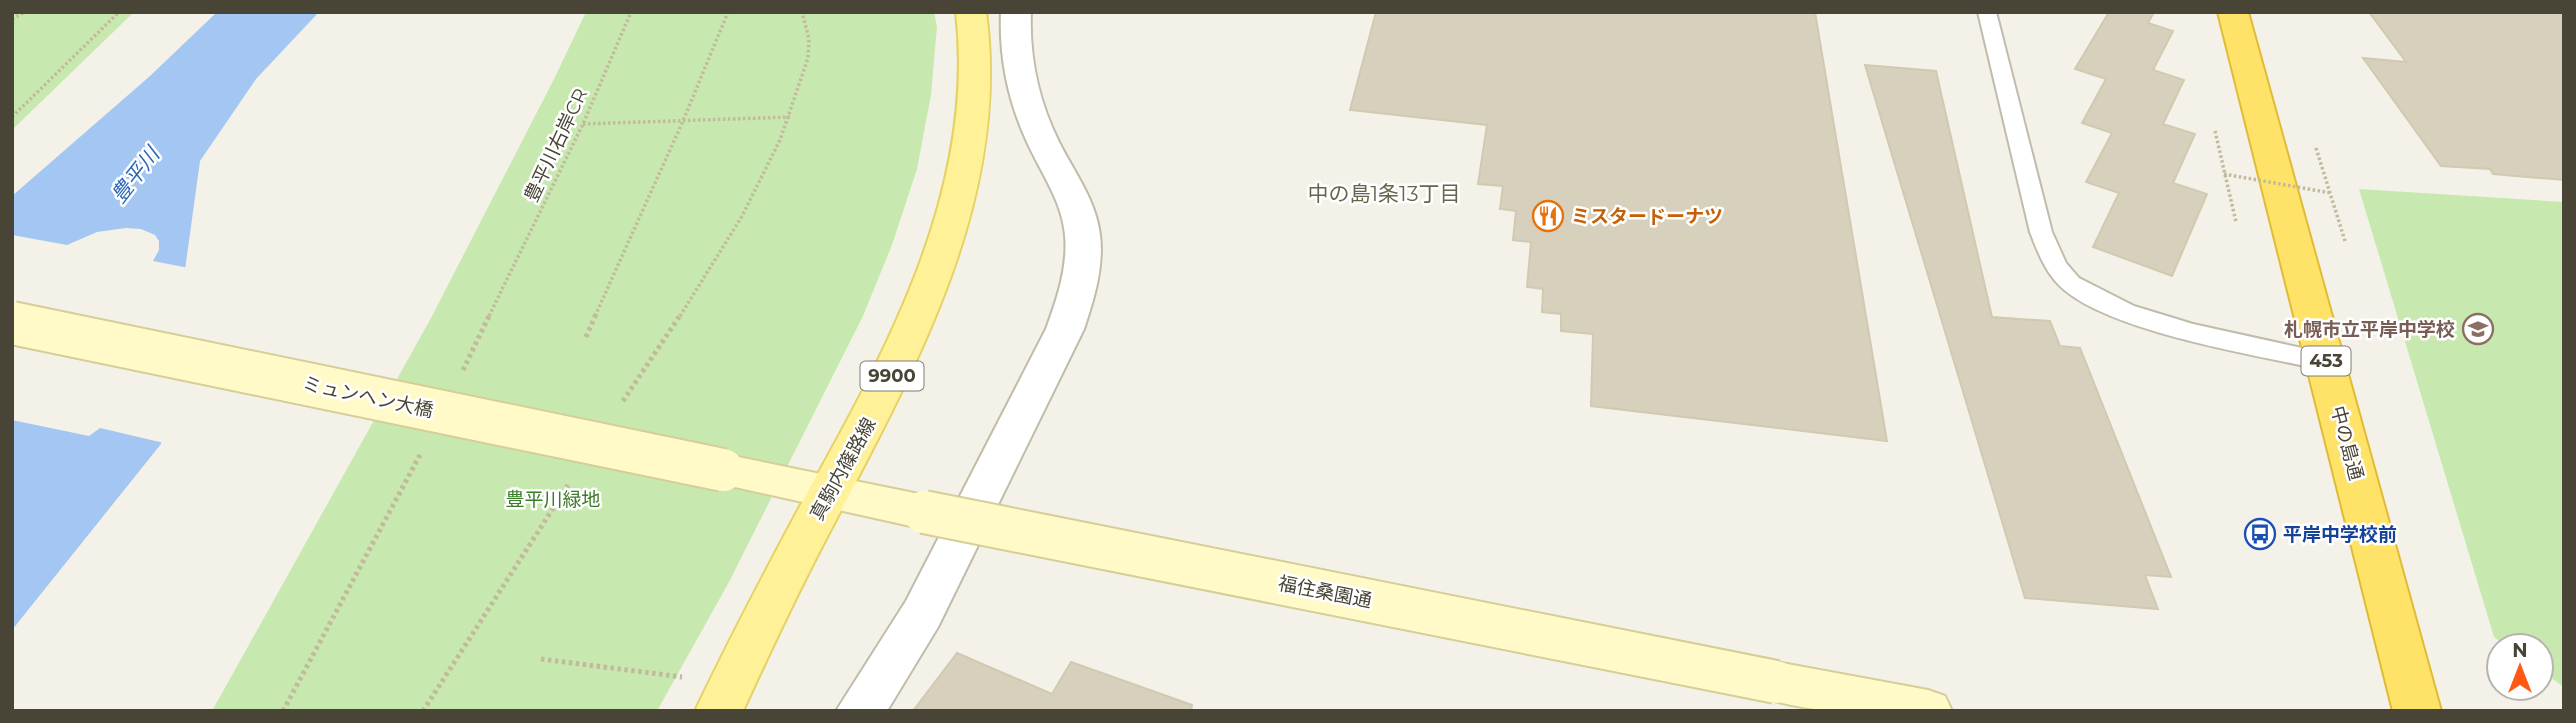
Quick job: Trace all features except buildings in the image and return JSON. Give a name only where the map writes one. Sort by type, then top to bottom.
[{"type":"highway","name":"中の島通","points":[[2233,12],[2417,711]]},
{"type":"main road","name":"真駒内篠路線","points":[[719,711],[789,568],[894,373],[939,266],[962,179],[973,99],[974,40],[971,12]]},
{"type":"street","points":[[860,711],[887,673],[922,614],[1065,330],[1076,299],[1083,267],[1083,233],[1074,202],[1030,110],[1017,51],[1016,12]]},
{"type":"street","name":"ミュンヘン大橋","points":[[12,323],[723,470]]},
{"type":"street","name":"福住桑園通","points":[[723,470],[1908,709]]},
{"type":"lane","points":[[1987,12],[2041,232],[2052,258],[2069,281],[2109,306],[2159,323],[2325,360]]},
{"type":"path","points":[[12,19],[24,12]]},
{"type":"path","points":[[12,117],[119,12]]},
{"type":"path","name":"豊平川右岸CR","points":[[462,373],[583,124],[631,12]]},
{"type":"path","points":[[586,337],[684,121],[728,12]]},
{"type":"path","points":[[617,410],[725,243],[760,183],[790,117],[806,69],[809,43],[802,12]]},
{"type":"path","points":[[583,124],[790,117]]},
{"type":"path","points":[[2215,131],[2236,222]]},
{"type":"path","points":[[2316,148],[2345,241]]},
{"type":"path","points":[[2224,174],[2331,193]]},
{"type":"path","points":[[282,711],[425,446]]},
{"type":"path","points":[[423,711],[572,480]]},
{"type":"path","points":[[541,659],[687,677]]},
{"type":"green space","points":[[12,12],[134,12],[12,130]]},
{"type":"green space","name":"豊平川緑地","points":[[586,12],[934,12],[937,27],[931,95],[917,169],[892,245],[863,316],[729,582],[657,711],[212,711],[431,318]]},
{"type":"green space","points":[[2359,189],[2564,202],[2564,687],[2555,681],[2555,632],[2492,632]]},
{"type":"water","name":"豊平川","points":[[217,12],[319,12],[256,79],[200,161],[161,444],[12,630],[12,196],[150,76]]},
{"type":"pier","points":[[141,229],[155,235],[159,241],[159,250],[153,261],[189,268],[164,443],[100,428],[89,436],[12,420],[12,235],[67,245],[97,232]]},
{"type":"place","name":"ミスタードーナツ","points":[[1548,216]]},
{"type":"place","name":"札幌市立平岸中学校","points":[[2478,329]]},
{"type":"place","name":"平岸中学校前","points":[[2260,534]]},
{"type":"district","name":"中の島1条13丁目","points":[[1384,193]]}]
